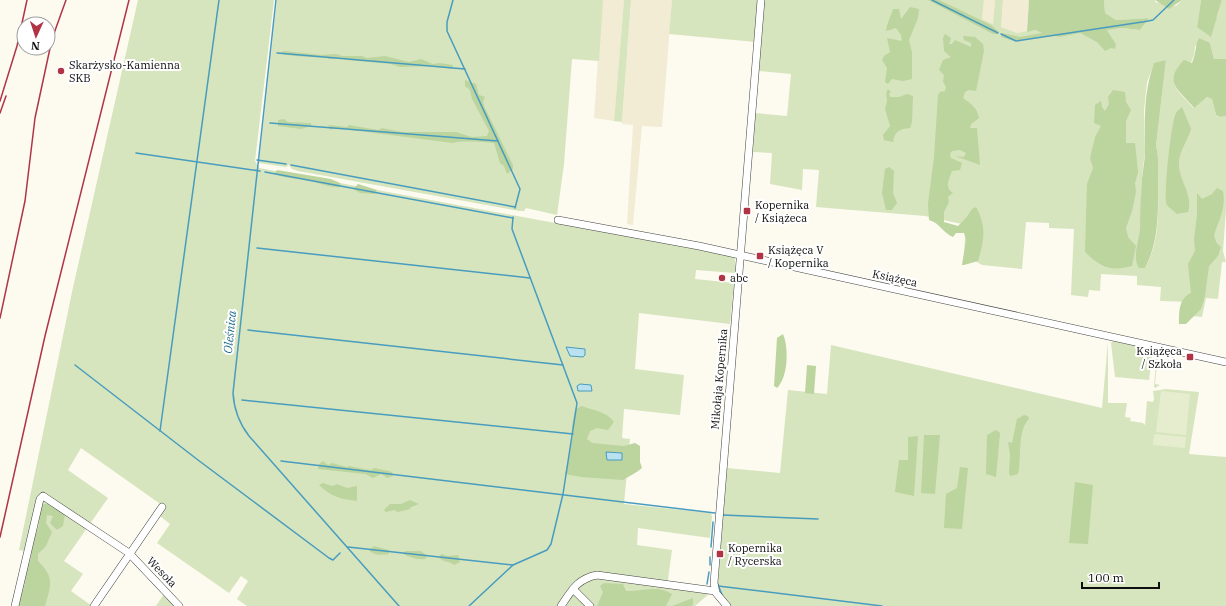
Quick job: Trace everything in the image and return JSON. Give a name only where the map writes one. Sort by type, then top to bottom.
[{"type":"street","name":"Mikołaja Kopernika","points":[[715,591],[715,558],[761,0]]},
{"type":"street","name":"Książęca","points":[[558,220],[740,256],[1226,362]]},
{"type":"street","name":"Wesoła","points":[[15,606],[39,503],[42,496],[47,497],[129,553],[179,606]]},
{"type":"street","points":[[94,606],[162,507]]},
{"type":"street","points":[[561,606],[573,589],[586,577],[597,575],[715,591],[727,606]]},
{"type":"street","points":[[573,589],[590,606]]},
{"type":"shaded area","points":[[602,0],[624,0],[614,121],[594,118]]},
{"type":"shaded area","points":[[631,0],[672,0],[662,127],[642,126],[633,225],[627,224],[633,125],[622,124]]},
{"type":"shaded area","points":[[984,0],[995,0],[993,24],[982,19]]},
{"type":"shaded area","points":[[1003,0],[1029,0],[1027,32],[1017,33],[1001,27]]},
{"type":"green space","points":[[138,0],[274,0],[255,161],[259,168],[732,256],[735,258],[735,273],[696,270],[695,279],[734,283],[730,324],[639,313],[635,369],[684,375],[680,415],[624,409],[622,438],[630,439],[624,504],[711,513],[712,517],[710,538],[638,528],[637,545],[672,550],[667,587],[709,594],[695,606],[247,606],[237,599],[248,581],[241,576],[229,593],[157,543],[170,524],[160,516],[166,508],[81,448],[68,470],[108,498],[64,561],[83,574],[71,591],[92,606],[18,606],[29,552],[19,550],[72,292]]},
{"type":"green space","points":[[277,0],[603,0],[599,61],[572,59],[564,164],[557,215],[526,208],[524,211],[519,211],[298,171],[292,169],[289,165],[286,167],[259,163]]},
{"type":"green space","points":[[624,0],[631,0],[622,122],[614,121]]},
{"type":"green space","points":[[672,0],[758,0],[756,42],[669,34]]},
{"type":"green space","points":[[764,0],[984,0],[982,19],[993,24],[995,0],[1003,0],[1001,27],[1017,33],[1035,30],[1050,36],[1061,37],[1080,33],[1098,43],[1116,44],[1107,30],[1122,28],[1140,30],[1149,18],[1116,20],[1105,13],[1104,0],[1155,0],[1155,2],[1176,6],[1182,0],[1201,0],[1197,27],[1217,18],[1222,0],[1226,0],[1226,59],[1214,59],[1210,43],[1195,46],[1192,61],[1187,67],[1174,76],[1177,89],[1193,108],[1207,97],[1212,99],[1216,115],[1221,117],[1226,116],[1226,210],[1223,251],[1226,262],[1222,262],[1218,299],[1206,298],[1202,317],[1192,316],[1192,302],[1160,301],[1161,287],[1137,285],[1137,276],[1101,274],[1100,291],[1089,290],[1088,297],[1071,295],[1074,229],[1049,228],[1049,223],[1026,222],[1022,269],[982,265],[964,254],[966,225],[925,216],[816,207],[819,170],[803,169],[802,190],[770,184],[772,153],[753,152],[755,113],[787,116],[791,74],[759,71]],"holes":[[[1166,60],[1156,146],[1158,154],[1158,223],[1154,246],[1150,257],[1145,268],[1140,268],[1137,254],[1140,239],[1142,176],[1145,152],[1144,110],[1147,82],[1154,64]]]},
{"type":"green space","points":[[928,0],[939,0],[991,25],[999,32],[997,34],[993,34]]},
{"type":"green space","points":[[1029,0],[1104,0],[1105,13],[1116,20],[1149,18],[1140,30],[1122,28],[1107,30],[1116,44],[1115,49],[1111,48],[1105,51],[1098,43],[1080,33],[1061,37],[1050,36],[1014,41],[1001,37],[1002,33],[1020,37],[1042,33],[1035,30],[1027,32]]},
{"type":"green space","points":[[1155,0],[1182,0],[1169,9]]},
{"type":"green space","points":[[1201,0],[1222,0],[1211,37],[1197,27]]},
{"type":"green space","points":[[910,7],[919,9],[918,18],[909,40],[912,52],[912,79],[903,81],[892,79],[888,84],[885,82],[887,68],[882,60],[884,56],[890,52],[887,38],[902,41],[901,35],[896,28],[886,31],[887,25],[893,9],[899,9],[901,19]]},
{"type":"green space","points":[[945,34],[951,38],[949,44],[952,44],[955,40],[971,47],[971,43],[964,40],[963,36],[975,37],[983,44],[984,51],[976,91],[969,90],[965,92],[963,98],[973,106],[978,114],[979,118],[971,124],[970,128],[977,128],[980,165],[955,156],[964,157],[966,153],[960,150],[952,151],[950,154],[951,158],[962,163],[960,170],[952,171],[948,186],[950,191],[953,193],[948,197],[949,202],[944,212],[944,222],[958,226],[972,209],[976,207],[982,221],[983,240],[978,261],[964,265],[962,265],[966,240],[964,233],[956,233],[953,237],[936,223],[929,220],[928,204],[934,157],[938,95],[940,92],[945,91],[946,87],[943,82],[944,75],[939,70],[943,60],[951,57],[944,51],[943,38]]},
{"type":"green space","points":[[1199,38],[1210,43],[1214,59],[1226,59],[1226,116],[1221,117],[1216,115],[1212,99],[1207,97],[1194,108],[1175,86],[1174,75],[1177,68],[1184,60],[1192,63]]},
{"type":"green space","points":[[284,51],[321,55],[336,54],[342,56],[362,56],[367,58],[385,56],[409,62],[421,59],[433,64],[440,63],[453,65],[452,69],[433,66],[400,67],[391,64],[346,60],[344,58],[329,59],[325,57],[287,55],[279,53]]},
{"type":"green space","points":[[1166,60],[1156,146],[1158,154],[1158,200],[1156,235],[1150,257],[1145,268],[1139,268],[1136,260],[1136,249],[1140,229],[1142,178],[1145,154],[1146,96],[1154,63]]},
{"type":"green space","points":[[465,80],[476,84],[479,95],[485,97],[483,102],[485,108],[513,165],[513,169],[507,174],[504,166],[500,163],[494,143],[467,141],[453,143],[335,128],[330,130],[328,125],[347,127],[349,125],[378,130],[382,128],[402,132],[456,132],[472,137],[487,136],[489,131],[472,99],[470,90],[465,86]]},
{"type":"green space","points":[[888,89],[891,92],[889,94],[890,97],[899,97],[907,94],[913,96],[912,122],[910,128],[898,131],[893,142],[884,140],[883,135],[890,126],[885,109],[887,101],[886,93]]},
{"type":"green space","points":[[1113,90],[1125,92],[1126,102],[1131,110],[1126,121],[1126,143],[1135,143],[1138,172],[1135,183],[1136,192],[1132,211],[1126,228],[1128,237],[1136,246],[1132,266],[1125,268],[1112,268],[1101,265],[1085,252],[1087,184],[1093,168],[1090,158],[1095,137],[1101,126],[1094,123],[1095,105],[1101,101],[1102,107],[1105,111],[1109,104],[1108,97]]},
{"type":"green space","points":[[1182,107],[1191,129],[1179,161],[1180,174],[1189,199],[1189,205],[1188,212],[1177,214],[1167,205],[1166,189],[1174,119],[1176,112]]},
{"type":"green space","points":[[284,119],[288,122],[311,123],[311,126],[301,129],[278,126],[278,120]]},
{"type":"green space","points":[[889,167],[894,171],[893,193],[897,203],[892,210],[886,210],[882,193],[885,169]]},
{"type":"green space","points":[[277,170],[331,179],[340,183],[341,187],[333,187],[305,180],[283,177],[274,174]]},
{"type":"green space","points":[[358,184],[377,190],[375,194],[360,193],[353,189]]},
{"type":"green space","points":[[1217,188],[1223,191],[1224,197],[1222,214],[1214,235],[1216,242],[1221,247],[1218,256],[1209,266],[1205,296],[1201,309],[1186,324],[1179,324],[1180,306],[1184,298],[1191,293],[1188,264],[1195,251],[1194,239],[1197,215],[1197,193],[1202,199],[1212,194]]},
{"type":"green space","points":[[783,334],[787,354],[783,377],[777,388],[774,386],[777,338]]},
{"type":"green space","points":[[1113,341],[1153,349],[1149,380],[1115,377],[1111,343]]},
{"type":"green space","points":[[1108,342],[1108,403],[1127,403],[1125,417],[1131,418],[1130,421],[1143,423],[1145,425],[1147,401],[1153,402],[1153,391],[1166,389],[1199,392],[1189,454],[1226,457],[1226,606],[730,606],[725,600],[718,582],[727,468],[780,473],[788,390],[827,394],[831,345],[1102,408]]},
{"type":"green space","points":[[1157,350],[1174,354],[1174,358],[1158,354],[1155,384],[1160,385],[1155,388],[1154,387]]},
{"type":"green space","points":[[807,365],[816,366],[814,394],[805,393]]},
{"type":"green space","points":[[1161,391],[1190,394],[1186,435],[1156,432]]},
{"type":"green space","points":[[582,406],[604,413],[614,422],[608,430],[597,428],[590,431],[587,439],[592,443],[624,446],[635,443],[640,446],[640,462],[642,468],[623,480],[581,477],[565,474],[573,436],[572,426],[575,409]]},
{"type":"green space","points":[[1024,415],[1028,416],[1029,419],[1025,423],[1023,429],[1018,474],[1011,476],[1009,474],[1010,454],[1008,442],[1012,443],[1017,419]]},
{"type":"green space","points":[[996,430],[1000,433],[996,477],[986,474],[987,435]]},
{"type":"green space","points":[[1154,434],[1186,437],[1185,448],[1153,445]]},
{"type":"green space","points":[[924,435],[940,435],[935,494],[921,493]]},
{"type":"green space","points":[[918,436],[914,496],[895,492],[899,460],[908,460],[908,437]]},
{"type":"green space","points":[[323,461],[328,465],[332,463],[347,467],[349,466],[370,470],[375,468],[392,472],[393,476],[387,478],[381,474],[373,478],[365,474],[318,469],[319,464]]},
{"type":"green space","points":[[960,467],[968,468],[962,529],[944,528],[946,494],[957,488]]},
{"type":"green space","points":[[1075,482],[1093,485],[1088,544],[1069,543]]},
{"type":"green space","points":[[323,483],[332,486],[337,484],[347,488],[357,486],[357,501],[332,495],[319,485]]},
{"type":"green space","points":[[410,500],[419,504],[411,507],[410,509],[398,512],[394,510],[386,512],[384,510],[390,504],[401,504]]},
{"type":"green space","points":[[44,504],[48,504],[65,514],[63,526],[57,530],[50,523],[53,516],[47,515],[46,523],[52,532],[46,546],[38,554],[38,561],[49,577],[49,592],[45,606],[18,606],[31,558],[33,541],[39,526],[40,510]]},
{"type":"green space","points":[[374,546],[389,550],[389,554],[381,555],[373,553],[369,550]]},
{"type":"green space","points":[[405,551],[421,551],[427,556],[425,559],[414,558],[403,554]]},
{"type":"green space","points":[[441,554],[448,556],[458,555],[460,562],[454,565],[439,558]]},
{"type":"green space","points":[[604,583],[623,584],[626,591],[661,589],[672,594],[666,606],[597,606],[603,592],[600,586]]},
{"type":"green space","points":[[164,594],[175,606],[156,606]]},
{"type":"green space","points":[[693,598],[692,606],[672,606]]},
{"type":"water","points":[[566,347],[585,349],[585,355],[583,357],[570,356]]},
{"type":"water","points":[[580,384],[591,385],[592,391],[578,391],[577,386]]},
{"type":"water","points":[[606,452],[622,453],[622,460],[607,460]]},
{"type":"waterway","points":[[160,431],[219,0]]},
{"type":"waterway","name":"Oleśnica","points":[[276,0],[233,393],[236,411],[242,426],[249,436],[399,606]]},
{"type":"waterway","points":[[453,0],[447,22],[447,31],[520,189],[515,208]]},
{"type":"waterway","points":[[932,0],[998,33]]},
{"type":"waterway","points":[[1143,22],[1153,20],[1174,0]]},
{"type":"waterway","points":[[1001,34],[1016,41],[1142,22]]},
{"type":"waterway","points":[[277,53],[465,69]]},
{"type":"waterway","points":[[270,123],[498,141]]},
{"type":"waterway","points":[[136,153],[260,171]]},
{"type":"waterway","points":[[257,160],[286,164]]},
{"type":"waterway","points":[[291,165],[515,207]]},
{"type":"waterway","points":[[265,172],[513,218]]},
{"type":"waterway","points":[[469,606],[513,565],[547,550],[551,544],[563,494],[577,403],[512,229],[513,217]]},
{"type":"waterway","points":[[257,248],[530,278]]},
{"type":"waterway","points":[[248,330],[563,365]]},
{"type":"waterway","points":[[75,365],[198,460],[329,558],[333,560],[340,553]]},
{"type":"waterway","points":[[242,400],[573,434]]},
{"type":"waterway","points":[[281,461],[715,513]]},
{"type":"waterway","points":[[723,515],[818,519]]},
{"type":"waterway","points":[[711,547],[713,522]]},
{"type":"waterway","points":[[348,547],[513,565]]},
{"type":"waterway","points":[[710,557],[710,565]]},
{"type":"waterway","points":[[707,584],[709,572]]},
{"type":"waterway","points":[[717,582],[723,597]]},
{"type":"waterway","points":[[718,586],[882,606]]},
{"type":"railway","points":[[0,101],[17,46],[27,0]]},
{"type":"railway","points":[[0,318],[25,201],[35,118],[52,39],[66,0]]},
{"type":"railway","points":[[0,537],[45,336],[129,0]]},
{"type":"railway","points":[[0,113],[6,96]]},
{"type":"place","name":"Skarżysko-Kamienna SKB","points":[[61,71]]},
{"type":"place","name":"Kopernika / Książeca","points":[[747,211]]},
{"type":"place","name":"Książęca V / Kopernika","points":[[760,256]]},
{"type":"place","name":"abc","points":[[722,278]]},
{"type":"place","name":"Książęca / Szkoła","points":[[1190,357]]},
{"type":"place","name":"Kopernika / Rycerska","points":[[720,554]]}]
